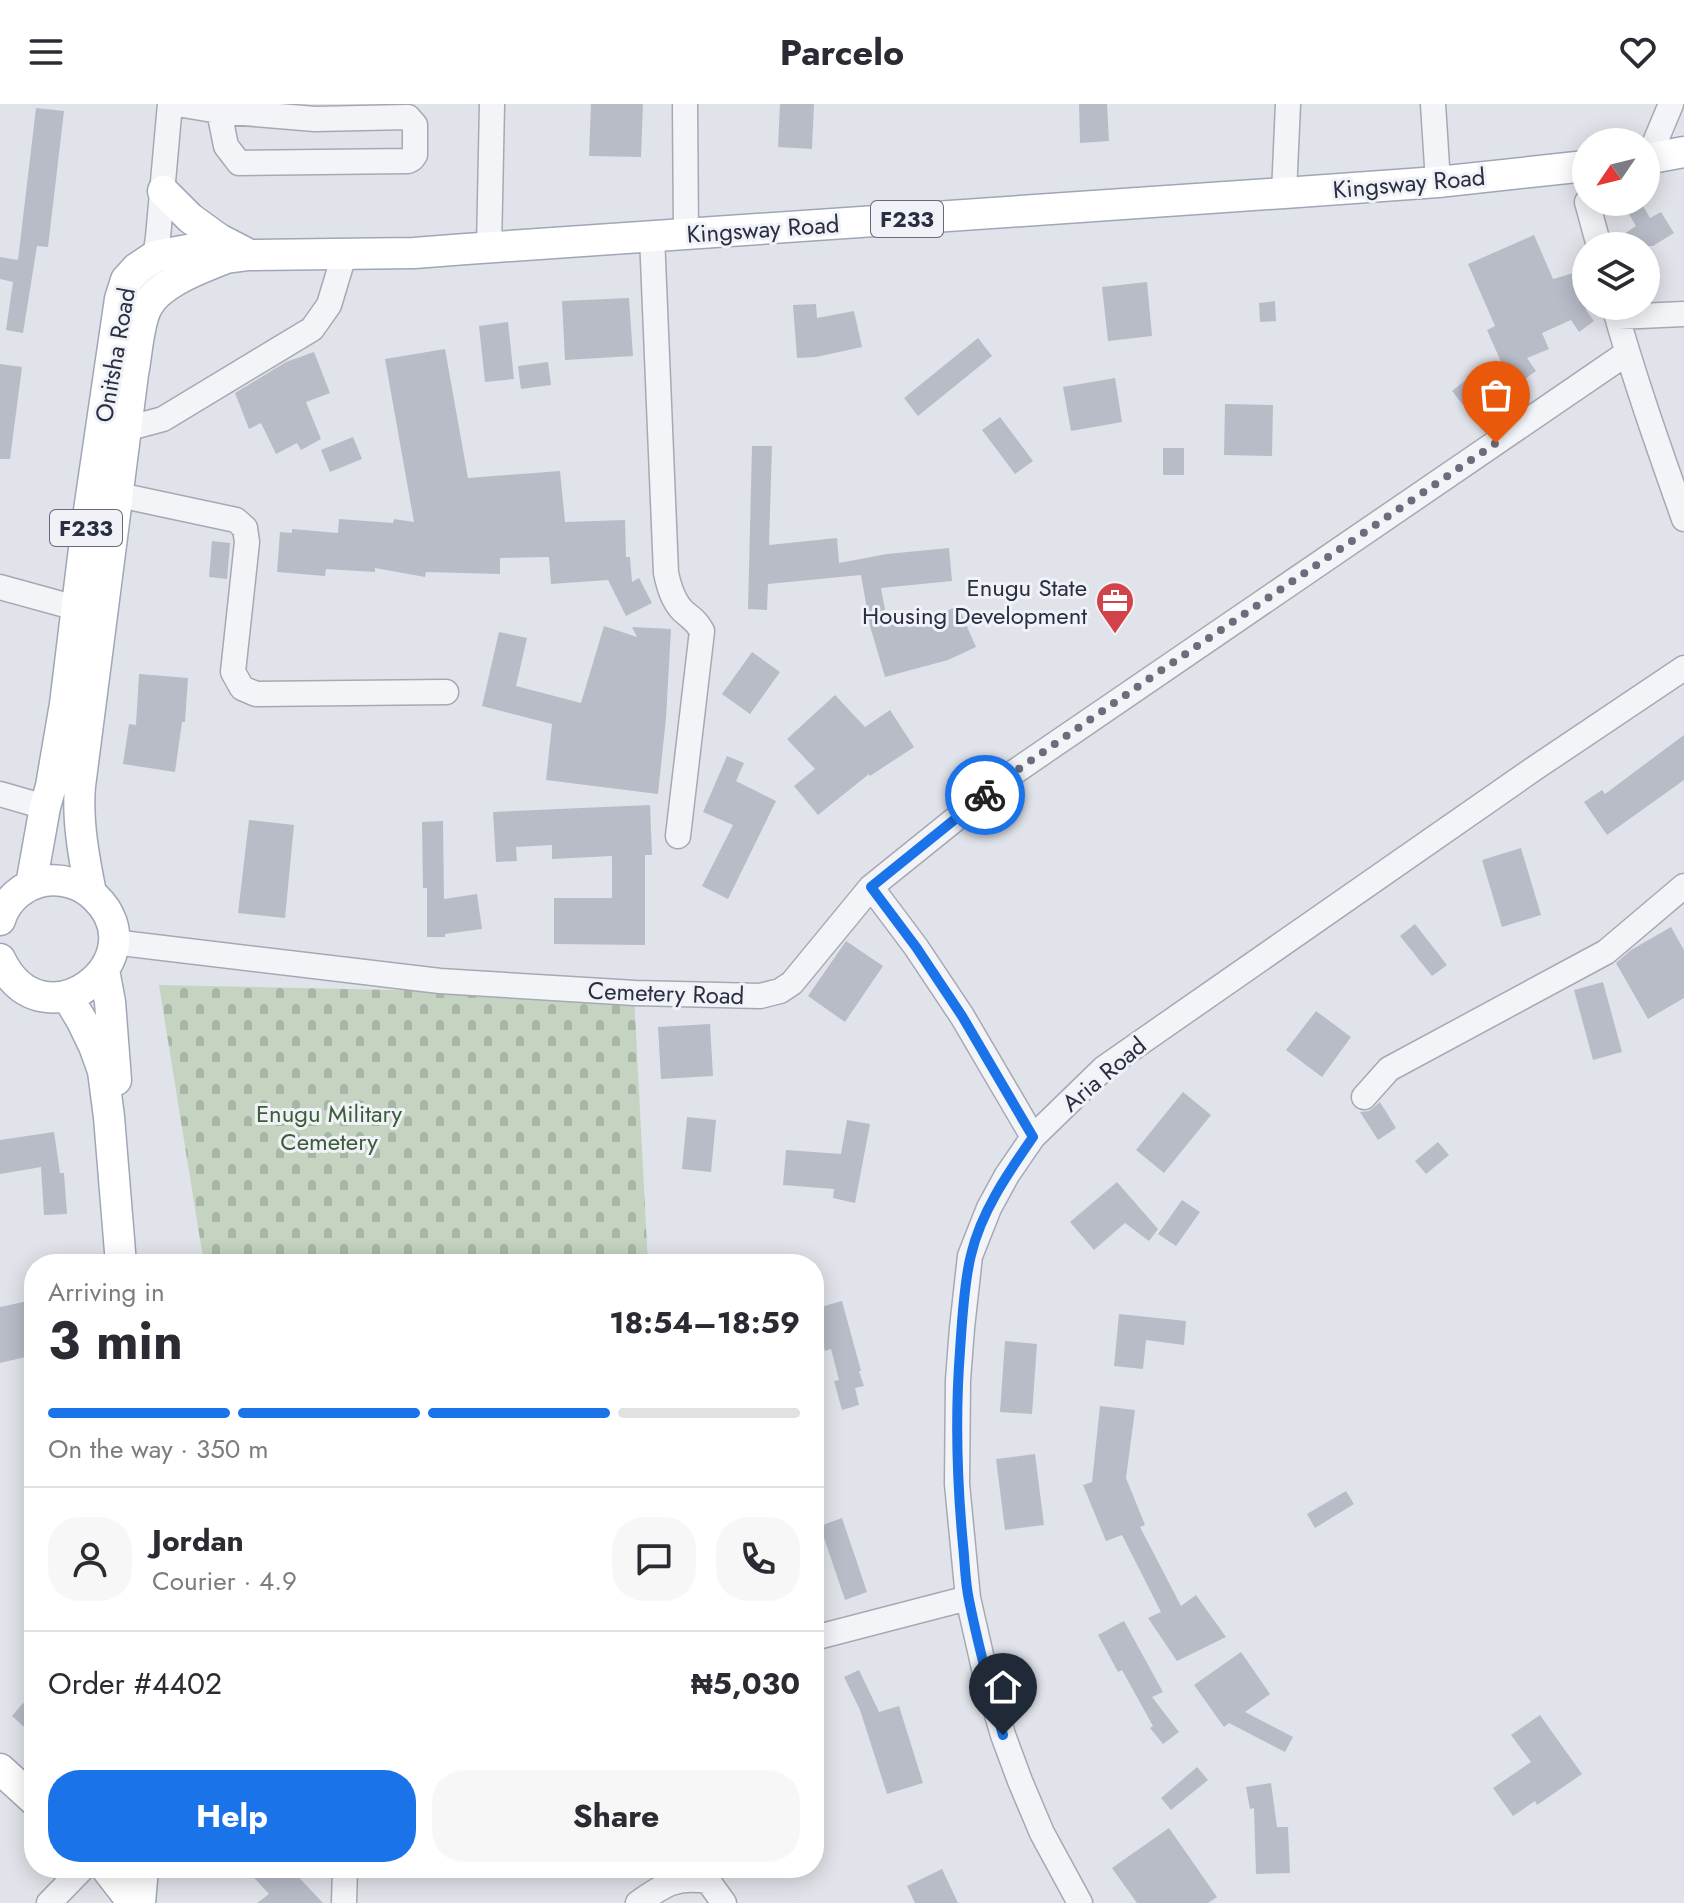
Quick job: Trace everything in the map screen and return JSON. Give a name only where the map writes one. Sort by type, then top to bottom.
[{"type":"main road","points":[[1660,157],[1684,152]]},
{"type":"main road","name":"Kingsway Road","points":[[238,256],[489,248],[1438,182],[1572,167]]},
{"type":"main road","points":[[163,191],[190,218],[238,256]]},
{"type":"main road","name":"F233","points":[[155,256],[187,250],[238,256]]},
{"type":"main road","name":"Onitsha Road","points":[[31,885],[65,704],[87,524],[120,299],[126,280],[155,256]]},
{"type":"main road","name":"Onitsha Road","points":[[91,893],[79,801],[126,429],[148,305],[168,284],[238,256]]},
{"type":"main road","points":[[0,920],[15,895],[31,885],[62,880],[91,893]]},
{"type":"main road","name":"F233","points":[[91,893],[110,920],[113,942]]},
{"type":"main road","points":[[0,959],[9,975],[10,990],[50,997],[67,996],[94,982],[111,957],[113,942]]},
{"type":"main road","points":[[104,970],[116,1072],[109,1117]]},
{"type":"main road","points":[[67,996],[82,1021],[103,1071],[120,1254]]},
{"type":"main road","points":[[0,1769],[24,1791]]},
{"type":"main road","points":[[114,1878],[133,1903]]},
{"type":"main road","points":[[140,1903],[142,1878]]},
{"type":"street","points":[[148,305],[163,191],[170,104]]},
{"type":"street","points":[[177,104],[219,111],[315,119],[408,117],[415,125],[415,155],[408,161],[239,163],[226,146],[219,111]]},
{"type":"street","points":[[489,248],[492,104]]},
{"type":"street","points":[[685,104],[686,234]]},
{"type":"street","points":[[1284,193],[1288,104]]},
{"type":"street","points":[[1433,104],[1438,182]]},
{"type":"street","points":[[1660,129],[1671,104]]},
{"type":"street","points":[[652,236],[666,573],[671,593],[702,631],[678,836]]},
{"type":"street","points":[[126,429],[163,419],[312,329],[329,305],[344,255]]},
{"type":"street","points":[[1660,313],[1684,314]]},
{"type":"street","points":[[1618,320],[1684,519]]},
{"type":"street","name":"Cemetery Road","points":[[113,942],[440,981],[648,994],[760,996],[780,991],[792,983],[871,887],[1010,775],[1627,353]]},
{"type":"street","points":[[119,495],[236,520],[245,528],[247,542],[233,672],[242,688],[256,694],[446,692]]},
{"type":"street","points":[[0,587],[76,608]]},
{"type":"street","name":"Aria Road","points":[[1080,1903],[1042,1833],[1003,1735],[968,1598],[957,1470],[958,1380],[970,1256],[977,1234],[1007,1175],[1033,1137],[1104,1068],[1684,668]]},
{"type":"street","points":[[0,794],[45,807]]},
{"type":"street","points":[[1364,1097],[1389,1069],[1606,952],[1684,886]]},
{"type":"street","points":[[871,887],[962,1016],[1033,1137]]},
{"type":"street","points":[[824,1635],[968,1598]]},
{"type":"street","points":[[49,1903],[73,1878]]},
{"type":"street","points":[[344,1903],[345,1878]]},
{"type":"street","points":[[638,1903],[676,1879],[708,1881],[724,1903]]},
{"type":"green space","name":"Enugu Military Cemetery","points":[[159,985],[634,995],[647,1254],[202,1254]]},
{"type":"building","points":[[591,104],[643,104],[641,157],[589,156]]},
{"type":"building","points":[[780,104],[814,104],[812,149],[778,147]]},
{"type":"building","points":[[1079,104],[1107,104],[1109,141],[1080,143]]},
{"type":"building","points":[[36,108],[64,111],[48,247],[37,246],[23,333],[6,330],[13,282],[0,279],[0,257],[18,260]]},
{"type":"building","points":[[1661,212],[1674,233],[1660,242],[1660,232],[1627,232],[1636,226],[1630,216],[1650,218],[1660,216]]},
{"type":"building","points":[[1534,235],[1553,279],[1572,273],[1572,320],[1594,321],[1579,332],[1571,320],[1542,333],[1549,349],[1527,358],[1536,371],[1471,415],[1452,391],[1466,380],[1475,391],[1505,371],[1487,330],[1495,326],[1468,264]]},
{"type":"building","points":[[1147,282],[1152,336],[1108,341],[1102,287]]},
{"type":"building","points":[[629,298],[633,356],[565,360],[562,301]]},
{"type":"building","points":[[1275,301],[1276,321],[1260,322],[1259,303]]},
{"type":"building","points":[[816,304],[817,318],[854,311],[862,347],[797,358],[793,305]]},
{"type":"building","points":[[508,322],[514,379],[485,382],[479,326]]},
{"type":"building","points":[[978,338],[992,356],[918,416],[904,398]]},
{"type":"building","points":[[445,349],[468,478],[560,471],[565,522],[625,520],[626,557],[630,557],[632,582],[639,578],[652,603],[626,616],[608,580],[551,584],[549,557],[500,558],[500,574],[426,572],[425,577],[375,568],[375,572],[326,569],[325,576],[277,572],[280,532],[292,533],[292,529],[338,533],[339,519],[414,522],[385,359]]},
{"type":"building","points":[[314,352],[330,393],[306,402],[321,439],[301,450],[297,443],[276,454],[261,423],[249,429],[235,393],[286,362]]},
{"type":"building","points":[[548,362],[551,385],[521,389],[518,366]]},
{"type":"building","points":[[0,364],[22,367],[10,459],[0,459]]},
{"type":"building","points":[[1115,378],[1122,422],[1071,431],[1063,387]]},
{"type":"building","points":[[1225,404],[1273,405],[1272,456],[1224,455]]},
{"type":"building","points":[[1000,417],[1033,461],[1015,474],[982,430]]},
{"type":"building","points":[[353,437],[362,459],[330,472],[321,450]]},
{"type":"building","points":[[752,446],[772,446],[769,545],[837,538],[839,563],[887,554],[949,548],[952,581],[881,588],[887,621],[908,615],[911,626],[958,606],[976,647],[948,660],[885,677],[870,626],[861,575],[768,584],[767,610],[748,609]]},
{"type":"building","points":[[1163,448],[1184,448],[1184,475],[1163,475]]},
{"type":"building","points":[[212,541],[230,543],[227,579],[209,577]]},
{"type":"building","points":[[604,626],[637,637],[632,627],[671,629],[658,794],[546,780],[552,724],[482,706],[499,632],[527,638],[516,686],[581,703]]},
{"type":"building","points":[[752,652],[780,672],[750,714],[722,694]]},
{"type":"building","points":[[139,674],[188,678],[185,722],[182,722],[175,772],[123,764],[129,724],[136,725]]},
{"type":"building","points":[[835,695],[865,727],[890,710],[914,747],[869,774],[818,815],[794,786],[815,769],[787,739]]},
{"type":"building","points":[[1684,735],[1684,780],[1607,835],[1584,802],[1602,790],[1605,794]]},
{"type":"building","points":[[727,756],[744,763],[736,781],[776,801],[728,899],[702,886],[733,825],[703,812]]},
{"type":"building","points":[[650,805],[652,855],[645,855],[645,945],[554,944],[554,898],[612,898],[612,856],[552,859],[552,845],[516,847],[517,861],[496,862],[493,812]]},
{"type":"building","points":[[249,820],[294,825],[285,918],[238,913]]},
{"type":"building","points":[[443,821],[444,899],[477,894],[482,929],[445,934],[445,937],[427,937],[422,822]]},
{"type":"building","points":[[1521,848],[1541,915],[1502,927],[1482,860]]},
{"type":"building","points":[[1415,924],[1447,965],[1432,976],[1400,936]]},
{"type":"building","points":[[1671,927],[1684,950],[1684,998],[1648,1019],[1616,963],[1631,950]]},
{"type":"building","points":[[846,941],[883,966],[845,1022],[808,996]]},
{"type":"building","points":[[1603,982],[1622,1052],[1593,1060],[1574,990]]},
{"type":"building","points":[[1316,1011],[1351,1037],[1322,1077],[1286,1050]]},
{"type":"building","points":[[710,1024],[713,1076],[661,1079],[658,1027]]},
{"type":"building","points":[[1183,1092],[1211,1115],[1164,1173],[1136,1150]]},
{"type":"building","points":[[1380,1102],[1396,1128],[1378,1140],[1360,1112],[1369,1111]]},
{"type":"building","points":[[687,1117],[716,1120],[711,1172],[682,1169]]},
{"type":"building","points":[[847,1120],[870,1124],[855,1203],[833,1198],[834,1189],[783,1185],[786,1150],[841,1154]]},
{"type":"building","points":[[54,1132],[60,1173],[64,1173],[67,1214],[44,1215],[41,1167],[0,1174],[0,1140]]},
{"type":"building","points":[[1438,1142],[1449,1155],[1426,1174],[1415,1161]]},
{"type":"building","points":[[1117,1182],[1158,1229],[1149,1241],[1125,1223],[1094,1250],[1070,1222]]},
{"type":"building","points":[[1182,1200],[1200,1212],[1176,1246],[1158,1234]]},
{"type":"building","points":[[842,1301],[864,1386],[855,1388],[859,1405],[842,1410],[834,1381],[839,1380],[831,1349],[825,1351],[824,1347],[824,1306]]},
{"type":"building","points":[[24,1302],[24,1357],[0,1363],[0,1307]]},
{"type":"building","points":[[1119,1314],[1186,1321],[1184,1345],[1146,1340],[1143,1369],[1114,1366]]},
{"type":"building","points":[[1005,1341],[1037,1344],[1032,1414],[1000,1412]]},
{"type":"building","points":[[1100,1406],[1135,1410],[1126,1478],[1145,1525],[1140,1527],[1181,1606],[1196,1595],[1226,1637],[1177,1661],[1148,1618],[1161,1612],[1122,1535],[1106,1541],[1083,1485],[1092,1482]]},
{"type":"building","points":[[1035,1454],[1044,1525],[1005,1530],[996,1459]]},
{"type":"building","points":[[1346,1491],[1354,1504],[1315,1528],[1307,1514]]},
{"type":"building","points":[[842,1518],[867,1592],[845,1600],[824,1538],[824,1525]]},
{"type":"building","points":[[1124,1621],[1163,1692],[1152,1697],[1179,1732],[1163,1744],[1150,1728],[1153,1726],[1122,1670],[1118,1672],[1098,1635]]},
{"type":"building","points":[[1241,1652],[1270,1694],[1245,1712],[1293,1737],[1285,1752],[1229,1723],[1224,1727],[1194,1685]]},
{"type":"building","points":[[859,1670],[879,1712],[899,1706],[923,1783],[887,1794],[860,1710],[844,1677]]},
{"type":"building","points":[[23,1703],[24,1704],[24,1727],[12,1716]]},
{"type":"building","points":[[1540,1715],[1582,1774],[1537,1805],[1535,1801],[1513,1816],[1493,1788],[1531,1762],[1511,1735]]},
{"type":"building","points":[[1197,1767],[1208,1780],[1171,1810],[1161,1798]]},
{"type":"building","points":[[1271,1783],[1277,1827],[1288,1827],[1290,1873],[1256,1874],[1254,1808],[1250,1809],[1246,1787]]},
{"type":"building","points":[[1169,1828],[1217,1897],[1208,1903],[1137,1903],[1112,1868]]},
{"type":"building","points":[[942,1869],[958,1903],[915,1903],[907,1886]]},
{"type":"building","points":[[254,1878],[299,1878],[323,1903],[257,1903],[269,1894]]},
{"type":"way so far","points":[[985,795],[1156,674],[1496,443]]},
{"type":"place","name":"Enugu State Housing Development","points":[[1115,635]]},
{"type":"route","points":[[985,795],[871,887],[962,1016],[1033,1137],[1007,1175],[977,1234],[970,1256],[958,1380],[957,1484],[968,1598],[1003,1735]]}]
